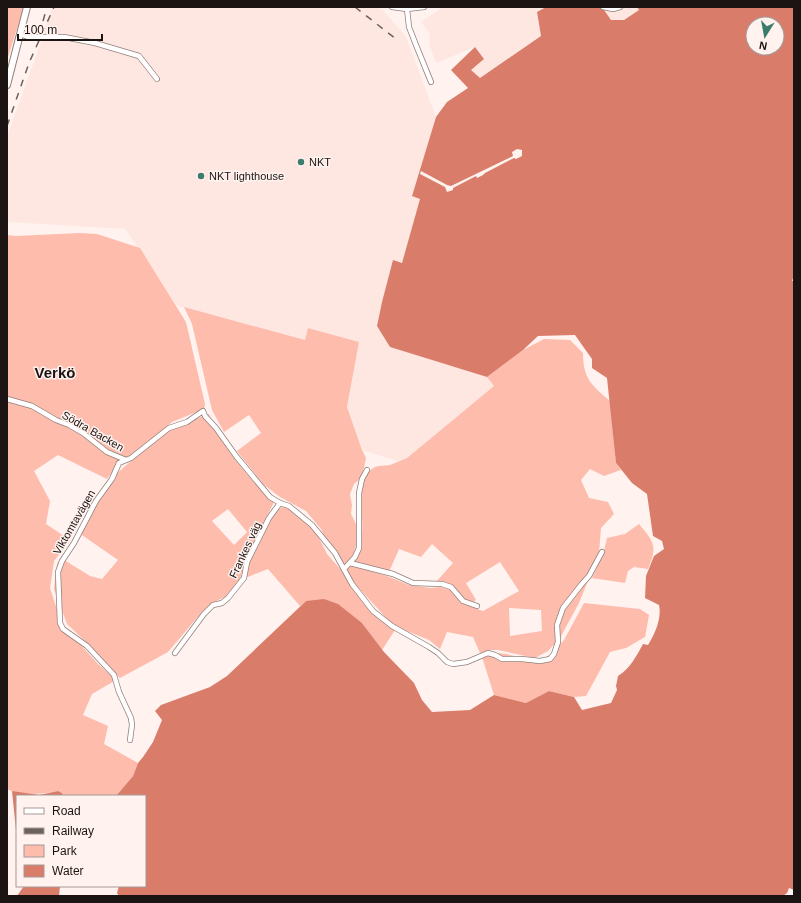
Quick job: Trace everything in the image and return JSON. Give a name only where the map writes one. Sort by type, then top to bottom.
[{"type":"main road","points":[[7,85],[28,7]]},
{"type":"street","points":[[392,7],[407,9],[424,7]]},
{"type":"street","points":[[603,7],[613,9],[617,7]]},
{"type":"street","points":[[407,9],[410,27],[431,82]]},
{"type":"street","points":[[20,34],[28,37],[64,36],[95,43],[139,56],[157,79]]},
{"type":"street","name":"Södra Backen","points":[[7,399],[32,406],[56,420],[70,425],[108,452],[126,460]]},
{"type":"street","name":"Viktomtavägen","points":[[130,740],[131,718],[119,692],[114,675],[87,646],[63,629],[60,623],[58,595],[58,572],[62,561],[96,502],[112,479],[119,463],[131,458],[169,428],[187,422],[203,411],[205,416],[216,428],[256,482],[270,497],[280,503]]},
{"type":"street","points":[[344,569],[355,557],[359,548],[359,493],[362,480],[367,470]]},
{"type":"street","points":[[280,503],[289,506],[312,525],[335,552],[357,592],[373,611],[392,626],[429,647],[447,662],[453,664],[467,662],[488,653],[496,655],[502,659],[522,658],[540,661],[550,659],[554,654],[558,642],[557,626],[563,608],[589,576],[602,552]]},
{"type":"street","name":"Frankes väg","points":[[175,653],[204,614],[213,605],[222,603],[228,598],[244,578],[247,562],[269,518],[280,503]]},
{"type":"street","points":[[350,563],[393,574],[413,583],[442,584],[451,588],[464,601],[477,606]]},
{"type":"shaded area","points":[[52,7],[375,7],[384,11],[406,37],[436,117],[412,196],[420,199],[402,263],[393,261],[377,326],[390,347],[487,377],[494,386],[407,458],[397,461],[362,450],[347,407],[359,342],[309,328],[306,340],[176,305],[154,270],[125,229],[7,222],[7,136]]},
{"type":"shaded area","points":[[443,7],[546,7],[537,12],[541,36],[480,78],[471,70],[475,47],[436,63],[429,44],[430,34],[421,22]]},
{"type":"shaded area","points":[[602,7],[637,7],[639,10],[624,20],[611,20]]},
{"type":"green space","points":[[7,7],[24,7],[7,60]]},
{"type":"green space","points":[[80,233],[97,234],[140,248],[186,322],[205,404],[204,409],[172,422],[148,444],[114,470],[107,479],[58,455],[34,471],[50,501],[46,524],[70,540],[54,561],[50,588],[63,629],[116,680],[92,694],[83,715],[108,726],[104,744],[138,763],[133,776],[117,795],[63,795],[58,791],[39,794],[26,794],[13,792],[7,789],[7,235],[16,236]]},
{"type":"green space","points":[[184,307],[305,340],[308,328],[359,342],[347,407],[366,458],[360,479],[354,484],[350,494],[352,505],[351,514],[357,526],[358,535],[353,555],[345,565],[331,550],[321,529],[306,511],[280,497],[264,485],[237,451],[261,433],[249,415],[224,432],[212,410],[192,324]]},
{"type":"green space","points":[[544,339],[570,340],[583,353],[583,362],[589,380],[610,401],[616,463],[621,470],[604,476],[590,469],[581,480],[589,498],[608,502],[614,514],[601,528],[599,553],[579,603],[560,638],[548,651],[535,658],[498,650],[489,650],[480,653],[473,637],[447,632],[440,649],[429,640],[397,627],[391,623],[355,584],[346,570],[351,565],[387,576],[409,585],[431,588],[441,587],[450,590],[461,603],[483,611],[519,591],[500,562],[466,583],[476,600],[472,603],[466,601],[452,587],[435,583],[453,563],[432,544],[421,557],[399,549],[389,572],[353,562],[361,541],[361,497],[364,479],[368,472],[375,467],[390,465],[407,458],[494,386],[487,377],[523,350]],"holes":[[[509,608],[541,610],[542,631],[510,636]]]},
{"type":"green space","points":[[209,414],[214,426],[236,461],[253,481],[273,499],[274,502],[245,560],[240,580],[225,597],[212,603],[202,612],[168,652],[120,678],[102,662],[85,641],[67,624],[54,589],[57,564],[61,558],[90,576],[102,579],[118,560],[79,533],[102,494],[116,474],[164,433],[175,426]],"holes":[[[228,509],[247,532],[234,545],[212,521]]]},
{"type":"green space","points":[[284,506],[305,518],[314,528],[327,554],[342,571],[352,586],[388,626],[395,630],[382,650],[362,623],[306,601],[300,606],[268,569],[245,578],[249,563],[270,520],[279,509]]},
{"type":"green space","points":[[639,524],[651,540],[654,549],[648,569],[634,567],[628,571],[625,583],[592,578],[603,555],[607,538],[625,534]]},
{"type":"green space","points":[[584,603],[640,609],[649,615],[645,637],[626,648],[610,652],[586,696],[574,697],[549,691],[526,703],[494,695],[482,657],[495,653],[517,656],[538,662],[551,654],[564,640]]},
{"type":"water","points":[[546,7],[602,7],[611,20],[624,20],[639,10],[637,7],[794,7],[794,275],[792,281],[794,281],[794,890],[789,888],[787,893],[783,896],[119,896],[117,893],[119,887],[146,887],[146,795],[117,795],[133,776],[138,763],[153,742],[162,720],[155,711],[161,705],[210,687],[227,676],[306,601],[324,599],[338,604],[362,623],[384,652],[414,683],[422,700],[432,712],[470,710],[494,695],[526,703],[549,691],[574,697],[582,710],[611,703],[617,690],[616,686],[618,676],[630,666],[643,644],[648,645],[653,636],[659,620],[660,610],[659,605],[645,598],[646,576],[654,556],[664,549],[662,541],[653,536],[647,494],[632,483],[616,463],[607,378],[592,368],[592,359],[575,335],[538,336],[523,350],[487,377],[390,347],[377,326],[393,260],[402,263],[420,199],[412,196],[436,117],[447,102],[468,88],[451,70],[475,47],[484,59],[471,70],[480,78],[541,36],[537,12]]},
{"type":"water","points":[[12,791],[39,795],[16,795],[16,830]]},
{"type":"water","points":[[58,791],[63,795],[39,795]]},
{"type":"water","points":[[23,887],[60,887],[59,896],[17,896]]},
{"type":"pier","points":[[517,149],[522,150],[522,156],[516,159],[514,158],[477,178],[476,176],[447,192],[445,187],[420,174],[421,171],[451,186],[513,156],[512,152]]},
{"type":"railway","points":[[43,21],[47,7]]},
{"type":"railway","points":[[7,126],[29,63],[54,7]]},
{"type":"railway","points":[[355,7],[396,39]]},
{"type":"place","name":"NKT","points":[[301,162]]},
{"type":"place","name":"NKT lighthouse","points":[[201,176]]},
{"type":"district","name":"Verkö","points":[[55,372]]}]
